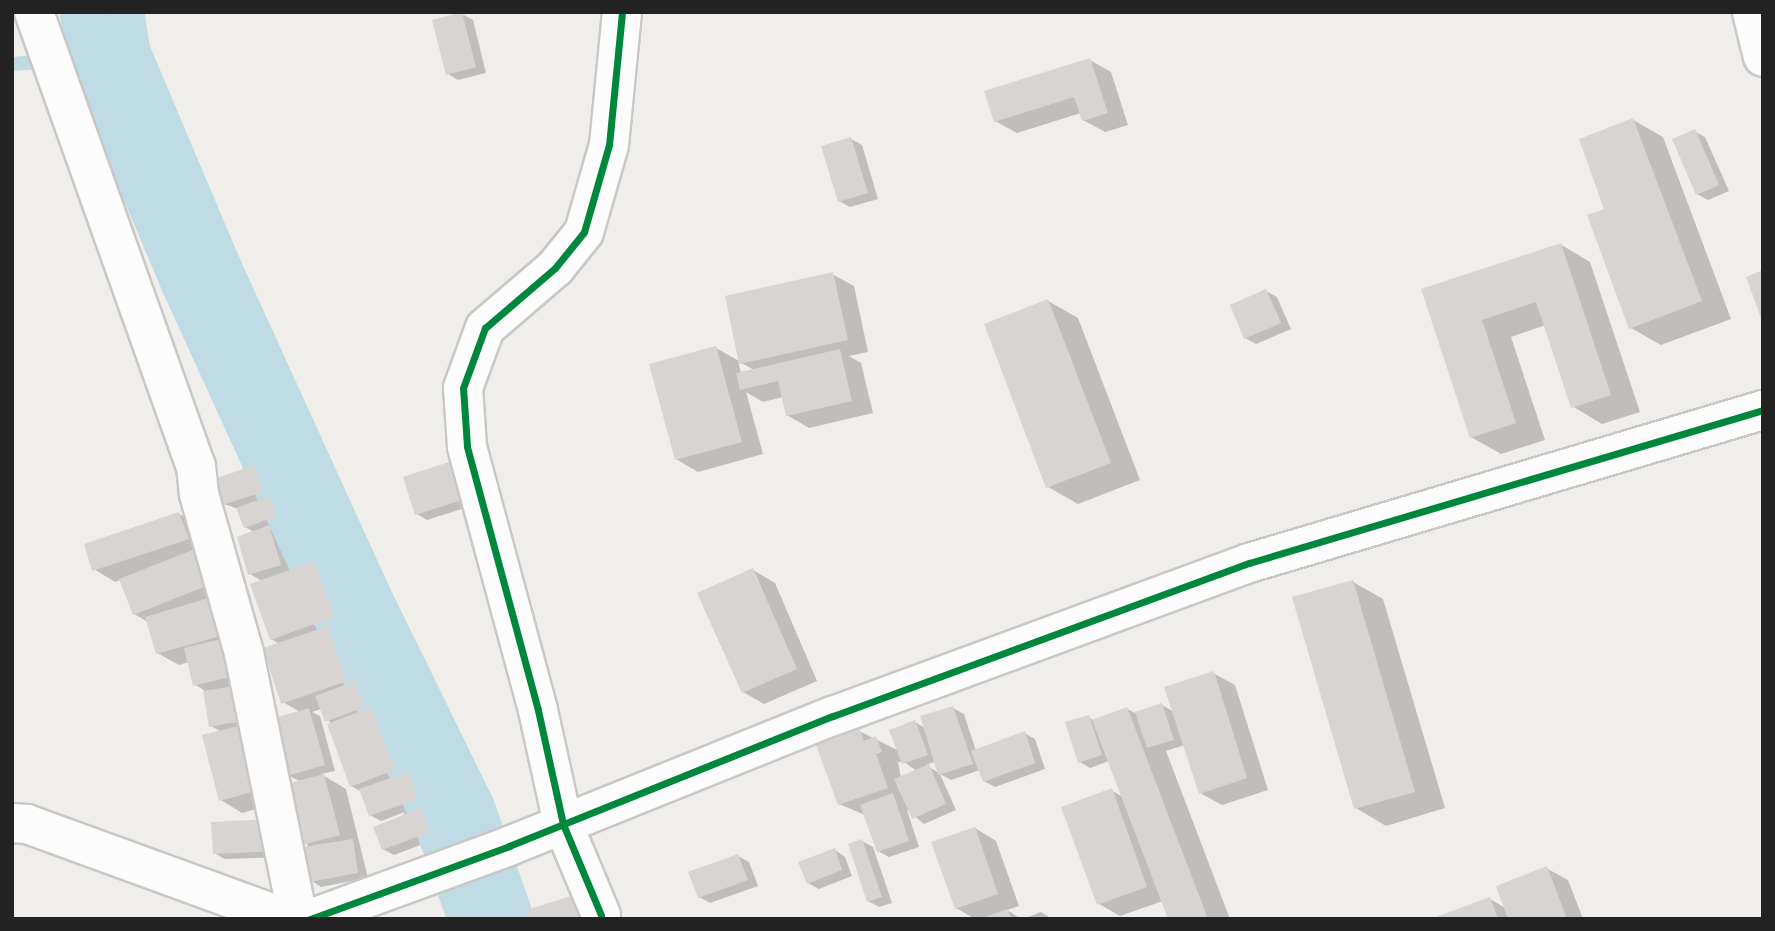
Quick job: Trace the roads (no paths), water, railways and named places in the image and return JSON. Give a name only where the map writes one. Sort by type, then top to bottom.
[{"type":"street","points":[[34,12],[197,466],[199,494],[244,653],[298,919]]},
{"type":"street","points":[[601,915],[564,824],[538,710],[467,446],[463,388],[485,328],[555,268],[584,232],[609,145],[622,12]]},
{"type":"street","points":[[1752,12],[1763,57]]},
{"type":"street","points":[[310,919],[509,846],[833,716],[1249,563],[1763,410]]},
{"type":"street","points":[[12,823],[27,824],[288,919]]},
{"type":"waterway","points":[[102,12],[109,57],[202,277],[349,600],[454,814],[491,919]]},
{"type":"waterway","points":[[12,64],[109,57]]}]
